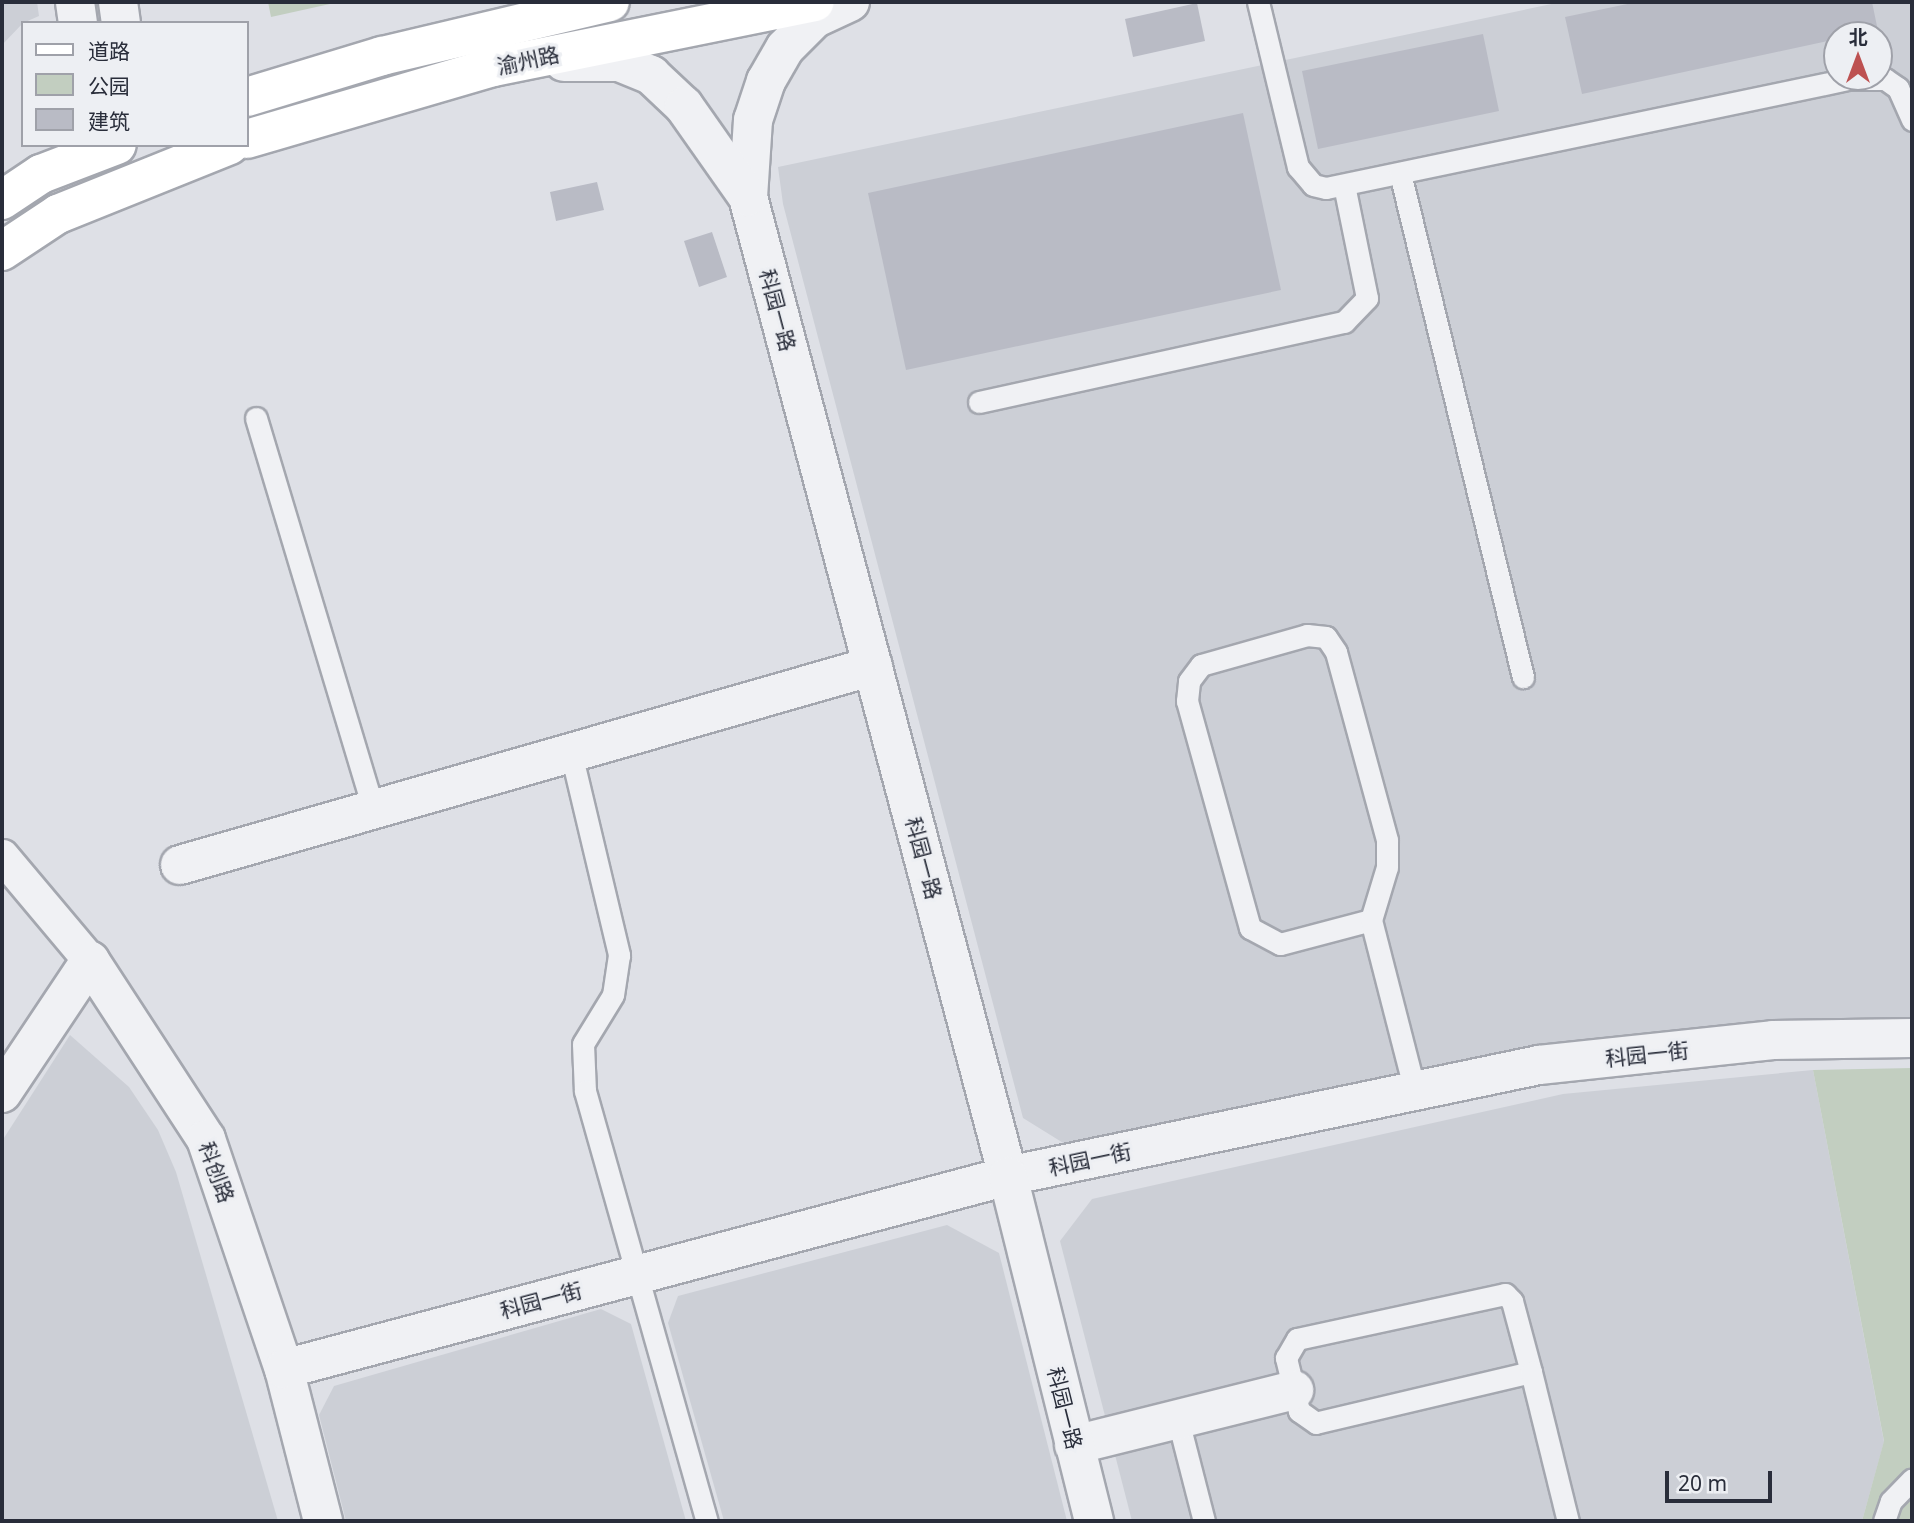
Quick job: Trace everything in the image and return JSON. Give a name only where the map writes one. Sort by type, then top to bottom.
[{"type":"main road","name":"渝州路","points":[[248,97],[394,52],[610,2]]},
{"type":"main road","name":"渝州路","points":[[248,139],[493,68],[814,2]]},
{"type":"main road","points":[[2,200],[48,160],[108,147]]},
{"type":"main road","points":[[2,251],[58,214],[225,147]]},
{"type":"street","points":[[75,2],[78,21]]},
{"type":"street","points":[[118,2],[121,21]]},
{"type":"street","points":[[748,197],[754,120],[766,80],[785,48],[815,18],[850,2]]},
{"type":"street","points":[[493,68],[619,62],[651,75],[684,106],[748,197]]},
{"type":"street","name":"科园一路","points":[[748,197],[1008,1176],[1094,1521]]},
{"type":"street","points":[[180,864],[873,666]]},
{"type":"street","points":[[2,856],[90,961],[2,1093]]},
{"type":"street","name":"科创路","points":[[90,961],[206,1139],[284,1369],[323,1521]]},
{"type":"street","name":"科园一街","points":[[284,1369],[1008,1176],[1415,1091],[1553,1063],[1773,1040],[1912,1038]]},
{"type":"street","points":[[1074,1445],[1294,1390]]},
{"type":"lane","points":[[1258,2],[1298,167],[1313,185],[1344,185],[1858,78],[1885,79],[1898,88],[1912,120]]},
{"type":"lane","points":[[1399,173],[1523,677]]},
{"type":"lane","points":[[979,402],[1344,322],[1367,298],[1344,185]]},
{"type":"lane","points":[[256,418],[373,809]]},
{"type":"lane","points":[[1371,920],[1280,944],[1250,928],[1187,701],[1189,681],[1201,665],[1307,635],[1326,637],[1336,652],[1387,840],[1387,867],[1371,920],[1415,1091]]},
{"type":"lane","points":[[571,753],[619,955],[613,995],[583,1044],[585,1091],[707,1521]]},
{"type":"lane","points":[[1531,1372],[1316,1423],[1299,1411],[1286,1358],[1297,1339],[1495,1292],[1512,1301],[1531,1372],[1568,1521]]},
{"type":"lane","points":[[1178,1420],[1204,1521]]},
{"type":"lane","points":[[1884,1521],[1891,1501],[1912,1479]]},
{"type":"shaded area","points":[[2,2],[37,2],[39,16],[21,21],[21,25],[2,45]]},
{"type":"shaded area","points":[[1561,2],[1912,2],[1912,1022],[1073,1149],[1023,1118],[783,204],[778,167]]},
{"type":"shaded area","points":[[70,1035],[129,1087],[158,1130],[176,1172],[278,1521],[2,1521],[2,1141]]},
{"type":"shaded area","points":[[1813,1070],[1884,1442],[1862,1521],[1132,1521],[1060,1241],[1092,1199],[1563,1094]]},
{"type":"shaded area","points":[[947,1225],[999,1253],[1067,1521],[724,1521],[668,1323],[678,1296]]},
{"type":"shaded area","points":[[601,1309],[631,1324],[686,1521],[346,1521],[319,1415],[334,1386]]},
{"type":"green space","points":[[268,2],[339,2],[271,17]]},
{"type":"green space","points":[[1912,1068],[1912,1521],[1862,1521],[1884,1441],[1813,1070]]},
{"type":"building","points":[[1637,2],[1872,2],[1876,21],[1823,21],[1823,42],[1582,94],[1565,17]]},
{"type":"building","points":[[1197,3],[1205,41],[1133,57],[1125,19]]},
{"type":"building","points":[[1483,34],[1499,111],[1318,149],[1302,71]]},
{"type":"building","points":[[1243,113],[1281,290],[906,370],[868,193]]},
{"type":"building","points":[[597,182],[604,210],[556,221],[550,192]]},
{"type":"building","points":[[712,232],[727,277],[699,287],[684,241]]}]
